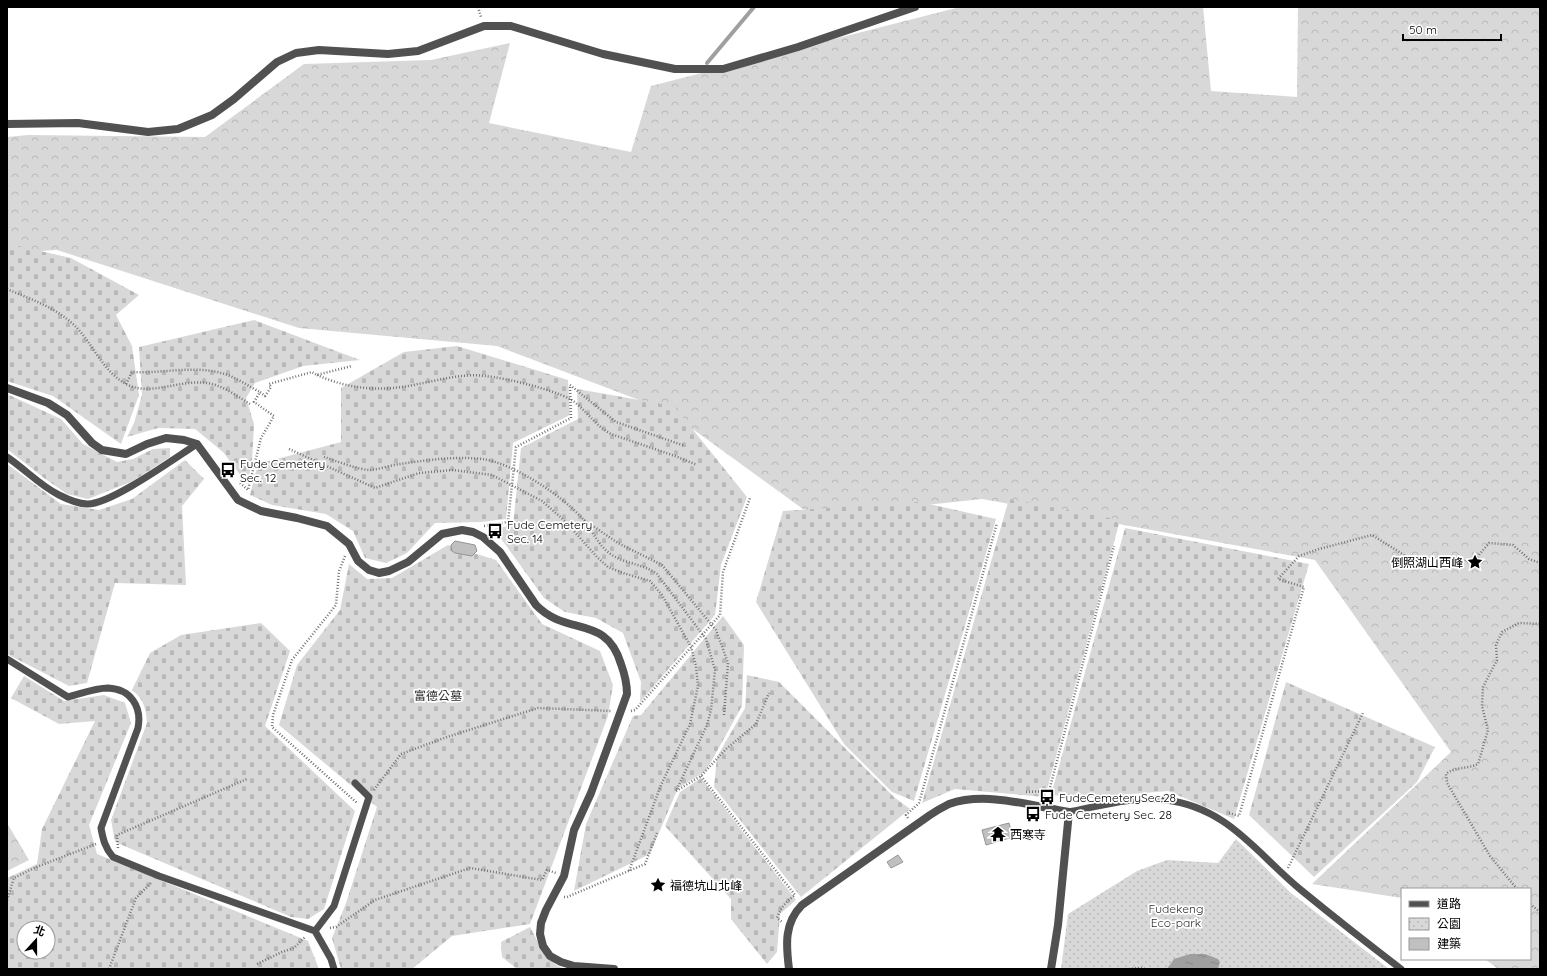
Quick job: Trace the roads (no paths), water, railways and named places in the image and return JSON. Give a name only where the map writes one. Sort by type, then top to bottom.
[{"type":"street","points":[[7,124],[78,123],[148,132],[178,129],[212,115],[234,100],[277,62],[296,53],[319,50],[388,54],[418,51],[484,26],[511,26],[603,54],[675,69],[722,69],[798,47],[915,7]]},
{"type":"street","points":[[7,388],[48,403],[67,415],[92,443],[102,450],[126,454],[147,444],[166,438],[184,440],[197,444],[238,500],[260,511],[297,518],[326,526],[349,544],[358,561],[369,570],[379,573],[389,571],[408,562],[442,534],[462,530],[473,532],[492,544],[519,578],[536,605],[543,612],[559,621],[598,632],[613,644],[618,653],[627,687],[621,711],[591,793],[574,830],[564,876],[541,923],[540,934],[543,946],[550,956],[561,962],[574,966],[614,969]]},
{"type":"street","points":[[789,969],[787,951],[788,927],[795,912],[802,905],[914,826],[949,804],[966,800],[998,800],[1069,812],[1058,925],[1051,969]]},
{"type":"lane","points":[[7,457],[39,483],[59,495],[77,502],[88,504],[98,502],[137,482],[197,444]]},
{"type":"lane","points":[[7,658],[68,696],[106,688],[118,689],[130,697],[137,706],[140,717],[138,728],[101,828],[103,841],[113,857],[159,876],[315,931],[331,958],[334,969]]},
{"type":"lane","points":[[315,931],[334,906],[369,796],[355,783]]},
{"type":"lane","points":[[1069,812],[1144,798],[1183,803],[1219,820],[1237,830],[1299,889],[1401,969]]},
{"type":"water","points":[[1190,954],[1205,954],[1218,959],[1220,962],[1218,969],[1167,969],[1174,959]]},
{"type":"waterway","points":[[707,63],[754,7]]},
{"type":"place","name":"Fude Cemetery Sec. 12","points":[[228,470]]},
{"type":"place","name":"Fude Cemetery Sec. 14","points":[[495,531]]},
{"type":"place","name":"倒照湖山西峰","points":[[1475,562]]},
{"type":"place","name":"FudeCemeterySec.28","points":[[1047,797]]},
{"type":"place","name":"Fude Cemetery Sec. 28","points":[[1033,814]]},
{"type":"place","name":"西寒寺","points":[[998,834]]},
{"type":"place","name":"福德坑山北峰","points":[[658,885]]},
{"type":"park label","name":"富德公墓","points":[[438,695]]},
{"type":"park label","name":"Fudekeng Eco-park","points":[[1176,915]]}]
